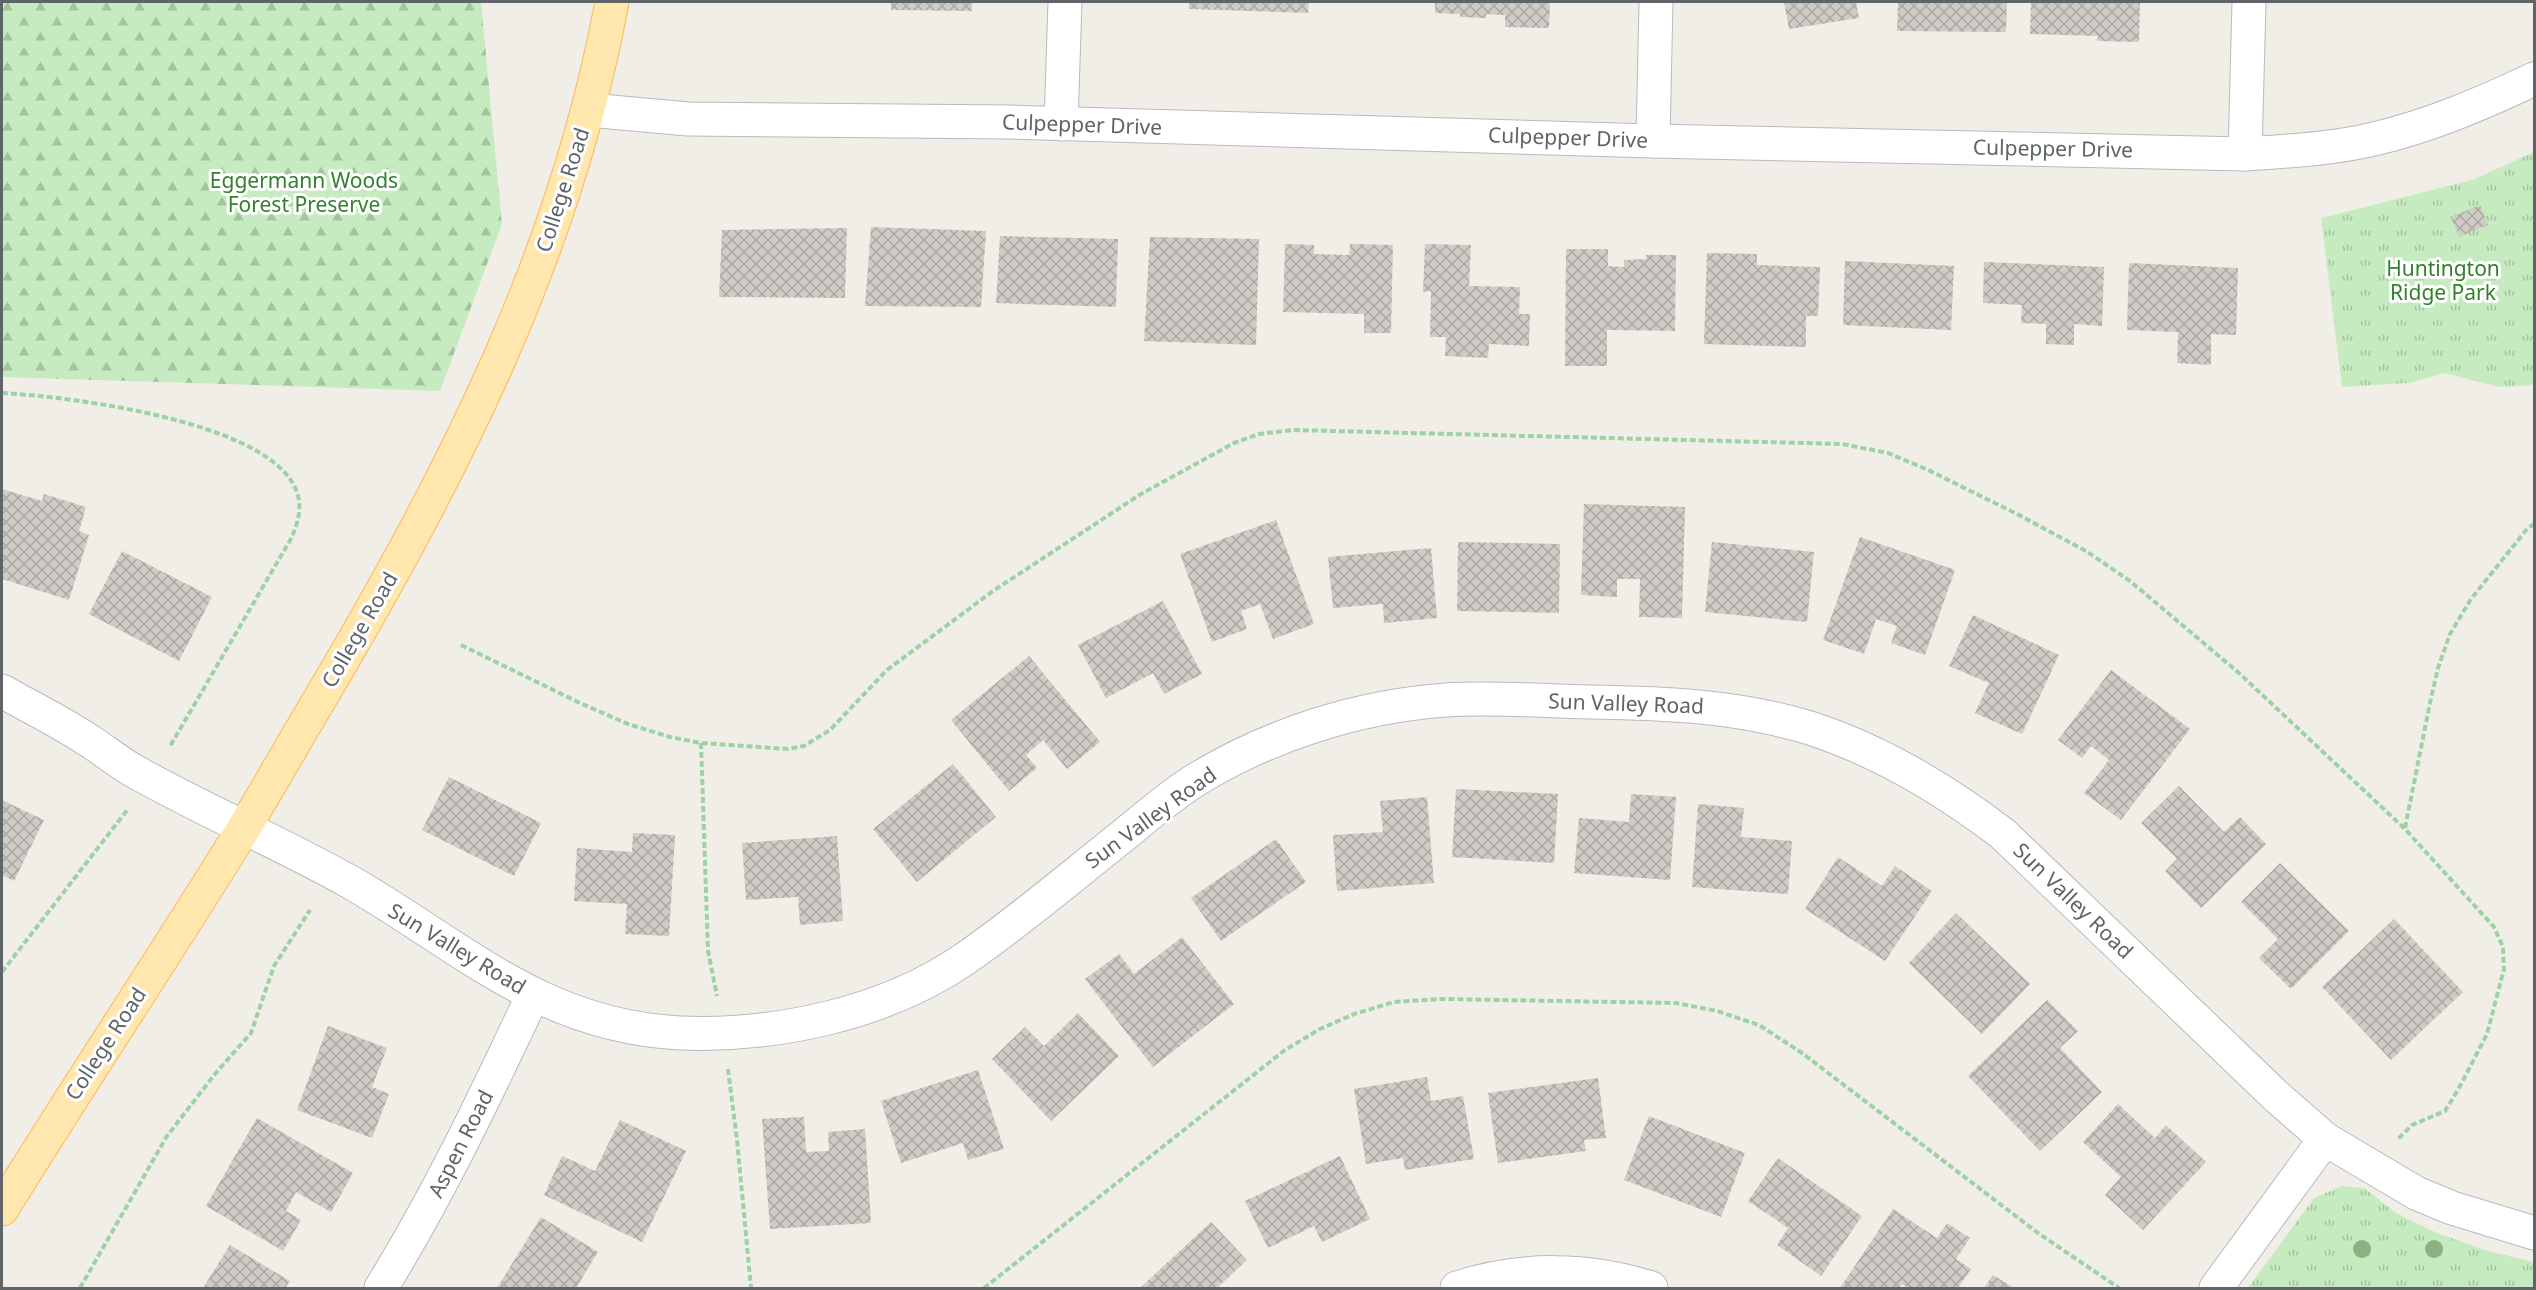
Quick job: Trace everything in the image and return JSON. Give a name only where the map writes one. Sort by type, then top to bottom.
[{"type":"main road","name":"College Road","points":[[2,1209],[244,827],[390,579],[464,437],[534,278],[573,167],[589,110],[612,2]]},
{"type":"street","points":[[1061,124],[1065,2]]},
{"type":"street","points":[[1653,141],[1656,2]]},
{"type":"street","points":[[2245,154],[2249,2]]},
{"type":"street","name":"Culpepper Drive","points":[[589,110],[688,119],[1061,124],[1653,141],[2245,154],[2334,147],[2375,139],[2488,101],[2535,79]]},
{"type":"street","name":"Sun Valley Road","points":[[2,691],[84,737],[130,769],[350,882],[504,981],[533,995],[570,1011],[645,1030],[722,1033],[823,1018],[897,995],[962,961],[1194,782],[1230,761],[1282,737],[1368,712],[1444,700],[1665,703],[1722,708],[1808,728],[1847,741],[1923,778],[1965,805],[2003,834],[2285,1104],[2325,1139],[2416,1193],[2452,1208],[2535,1233]]},
{"type":"street","name":"Aspen Road","points":[[381,1288],[414,1235],[465,1140],[533,995]]},
{"type":"street","points":[[2216,1288],[2325,1139]]},
{"type":"street","points":[[1457,1288],[1496,1278],[1561,1272],[1624,1279],[1651,1288]]},
{"type":"path","points":[[2,393],[85,400],[143,411],[229,437],[255,450],[280,468],[293,485],[299,501],[298,519],[292,537],[151,780],[2,972]]},
{"type":"path","points":[[461,645],[628,724],[701,743],[788,749],[804,746],[823,736],[887,670],[993,591],[1141,494],[1234,443],[1259,434],[1294,430],[1842,444],[1888,453],[2017,514],[2086,551],[2130,581],[2239,673],[2405,829],[2494,927],[2504,947],[2504,969],[2487,1034],[2445,1111],[2412,1125],[2393,1144]]},
{"type":"path","points":[[2405,829],[2438,668],[2450,634],[2471,599],[2527,529],[2535,524]]},
{"type":"path","points":[[80,1288],[167,1136],[215,1074],[250,1034],[274,966],[310,910]]},
{"type":"path","points":[[984,1288],[1285,1050],[1354,1014],[1394,1002],[1442,999],[1676,1003],[1717,1011],[1759,1024],[1802,1053],[2038,1233],[2119,1288]]},
{"type":"green space","name":"Eggermann Woods Forest Preserve","points":[[2,2],[481,2],[502,224],[440,391],[2,377]]},
{"type":"green space","name":"Huntington Ridge Park","points":[[2534,152],[2534,385],[2500,387],[2444,373],[2409,383],[2342,387],[2321,218],[2472,180]]},
{"type":"green space","points":[[2342,1186],[2364,1188],[2396,1213],[2437,1233],[2488,1251],[2534,1262],[2534,1288],[2248,1288],[2314,1198]]},
{"type":"building","points":[[891,2],[972,2],[972,11],[891,10]]},
{"type":"building","points":[[1189,2],[1309,2],[1308,13],[1189,9]]},
{"type":"building","points":[[1435,2],[1550,2],[1549,28],[1505,27],[1505,15],[1486,14],[1486,18],[1435,13]]},
{"type":"building","points":[[1784,2],[1856,2],[1859,18],[1789,29]]},
{"type":"building","points":[[1898,2],[2007,2],[2006,32],[1897,31]]},
{"type":"building","points":[[2031,2],[2140,2],[2139,42],[2097,41],[2098,36],[2030,34]]},
{"type":"building","points":[[2480,205],[2488,225],[2459,237],[2451,217]]},
{"type":"building","points":[[871,227],[986,231],[981,307],[865,306]]},
{"type":"building","points":[[847,228],[845,298],[719,297],[722,230]]},
{"type":"building","points":[[1000,236],[1118,239],[1116,307],[996,303]]},
{"type":"building","points":[[1150,237],[1259,239],[1256,345],[1144,341]]},
{"type":"building","points":[[1285,244],[1314,245],[1314,254],[1349,255],[1350,244],[1393,245],[1391,333],[1364,333],[1364,314],[1283,312]]},
{"type":"building","points":[[1425,244],[1471,245],[1469,286],[1520,287],[1519,314],[1530,314],[1529,346],[1489,344],[1488,358],[1445,356],[1446,337],[1430,337],[1431,291],[1423,292]]},
{"type":"building","points":[[1566,249],[1608,249],[1608,266],[1624,267],[1624,260],[1646,259],[1646,255],[1676,255],[1675,331],[1607,330],[1607,366],[1565,366]]},
{"type":"building","points":[[1707,253],[1757,254],[1757,265],[1820,267],[1818,316],[1806,316],[1806,347],[1704,344]]},
{"type":"building","points":[[1845,261],[1954,266],[1951,330],[1843,325]]},
{"type":"building","points":[[1984,262],[2104,267],[2102,326],[2074,324],[2074,345],[2046,344],[2046,324],[2021,323],[2022,305],[1983,303]]},
{"type":"building","points":[[2129,263],[2238,268],[2236,335],[2211,334],[2211,365],[2177,363],[2178,332],[2127,330]]},
{"type":"building","points":[[2,489],[42,501],[44,494],[86,507],[79,531],[89,535],[69,600],[2,579]]},
{"type":"building","points":[[1584,504],[1685,507],[1682,618],[1639,617],[1640,579],[1617,579],[1617,597],[1581,595]]},
{"type":"building","points":[[1276,520],[1314,624],[1273,639],[1260,604],[1241,611],[1247,629],[1212,642],[1180,554]]},
{"type":"building","points":[[1860,537],[1955,570],[1925,655],[1891,643],[1897,626],[1876,619],[1864,654],[1823,640]]},
{"type":"building","points":[[1458,542],[1560,544],[1559,613],[1457,611]]},
{"type":"building","points":[[1712,542],[1814,552],[1807,622],[1705,612]]},
{"type":"building","points":[[1431,548],[1437,618],[1384,623],[1383,604],[1333,608],[1328,557]]},
{"type":"building","points":[[122,551],[212,597],[179,661],[89,614]]},
{"type":"building","points":[[1163,601],[1202,674],[1164,694],[1153,673],[1106,698],[1078,645]]},
{"type":"building","points":[[1973,615],[2059,655],[2022,734],[1975,713],[1989,683],[1949,666]]},
{"type":"building","points":[[1029,656],[1100,742],[1067,769],[1043,740],[1026,755],[1037,768],[1009,791],[951,720]]},
{"type":"building","points":[[2111,670],[2190,729],[2121,820],[2084,793],[2109,760],[2091,746],[2082,758],[2058,740]]},
{"type":"building","points":[[953,764],[996,817],[917,882],[873,829]]},
{"type":"building","points":[[449,777],[541,823],[514,876],[422,830]]},
{"type":"building","points":[[2179,786],[2224,832],[2240,817],[2266,844],[2201,908],[2165,871],[2177,859],[2141,823]]},
{"type":"building","points":[[1456,789],[1558,794],[1554,863],[1452,857]]},
{"type":"building","points":[[1631,794],[1676,797],[1670,880],[1574,873],[1579,818],[1629,822]]},
{"type":"building","points":[[1427,797],[1434,883],[1337,891],[1333,835],[1383,832],[1380,801]]},
{"type":"building","points":[[2,800],[44,820],[14,881],[2,875]]},
{"type":"building","points":[[1698,804],[1744,808],[1741,837],[1792,841],[1788,894],[1692,887]]},
{"type":"building","points":[[633,833],[675,835],[669,936],[625,934],[627,904],[574,901],[577,848],[632,852]]},
{"type":"building","points":[[837,836],[843,921],[800,925],[798,897],[746,900],[742,843]]},
{"type":"building","points":[[1276,839],[1306,882],[1221,941],[1191,898]]},
{"type":"building","points":[[1838,857],[1882,886],[1895,866],[1932,891],[1885,961],[1805,909]]},
{"type":"building","points":[[2280,863],[2349,931],[2291,989],[2259,958],[2278,939],[2241,902]]},
{"type":"building","points":[[1956,913],[2030,984],[1982,1034],[1909,963]]},
{"type":"building","points":[[2394,919],[2463,992],[2391,1060],[2322,987]]},
{"type":"building","points":[[1182,937],[1234,1004],[1153,1067],[1085,979],[1119,954],[1134,974]]},
{"type":"building","points":[[2047,1000],[2078,1031],[2060,1048],[2102,1092],[2040,1151],[1968,1076]]},
{"type":"building","points":[[1078,1013],[1119,1056],[1051,1121],[992,1059],[1025,1027],[1044,1046]]},
{"type":"building","points":[[328,1026],[387,1048],[372,1087],[389,1094],[372,1138],[297,1110]]},
{"type":"building","points":[[978,1070],[1004,1149],[968,1160],[963,1143],[901,1163],[881,1101]]},
{"type":"building","points":[[1427,1077],[1431,1101],[1463,1096],[1474,1159],[1405,1170],[1403,1158],[1366,1164],[1354,1089]]},
{"type":"building","points":[[1598,1078],[1606,1138],[1584,1140],[1586,1151],[1498,1163],[1488,1093]]},
{"type":"building","points":[[2118,1104],[2155,1138],[2166,1125],[2206,1162],[2143,1230],[2105,1195],[2121,1177],[2083,1142]]},
{"type":"building","points":[[1649,1116],[1745,1153],[1721,1217],[1624,1180]]},
{"type":"building","points":[[804,1117],[806,1152],[829,1151],[828,1132],[865,1129],[871,1223],[770,1229],[762,1119]]},
{"type":"building","points":[[257,1118],[353,1173],[331,1212],[296,1192],[286,1211],[301,1220],[283,1251],[206,1206]]},
{"type":"building","points":[[620,1120],[686,1151],[642,1242],[544,1195],[562,1156],[595,1171]]},
{"type":"building","points":[[1340,1156],[1370,1219],[1322,1242],[1314,1226],[1268,1248],[1245,1201]]},
{"type":"building","points":[[1778,1158],[1862,1216],[1821,1276],[1777,1245],[1788,1228],[1748,1201]]},
{"type":"building","points":[[1893,1209],[1937,1238],[1947,1223],[1970,1238],[1956,1259],[1971,1269],[1958,1288],[1908,1288],[1902,1284],[1899,1288],[1840,1288]]},
{"type":"building","points":[[541,1217],[598,1252],[576,1288],[497,1288]]},
{"type":"building","points":[[1211,1222],[1247,1260],[1217,1288],[1140,1288]]},
{"type":"building","points":[[230,1245],[290,1281],[285,1288],[203,1288]]},
{"type":"building","points":[[1993,1275],[2014,1288],[1984,1288]]}]
